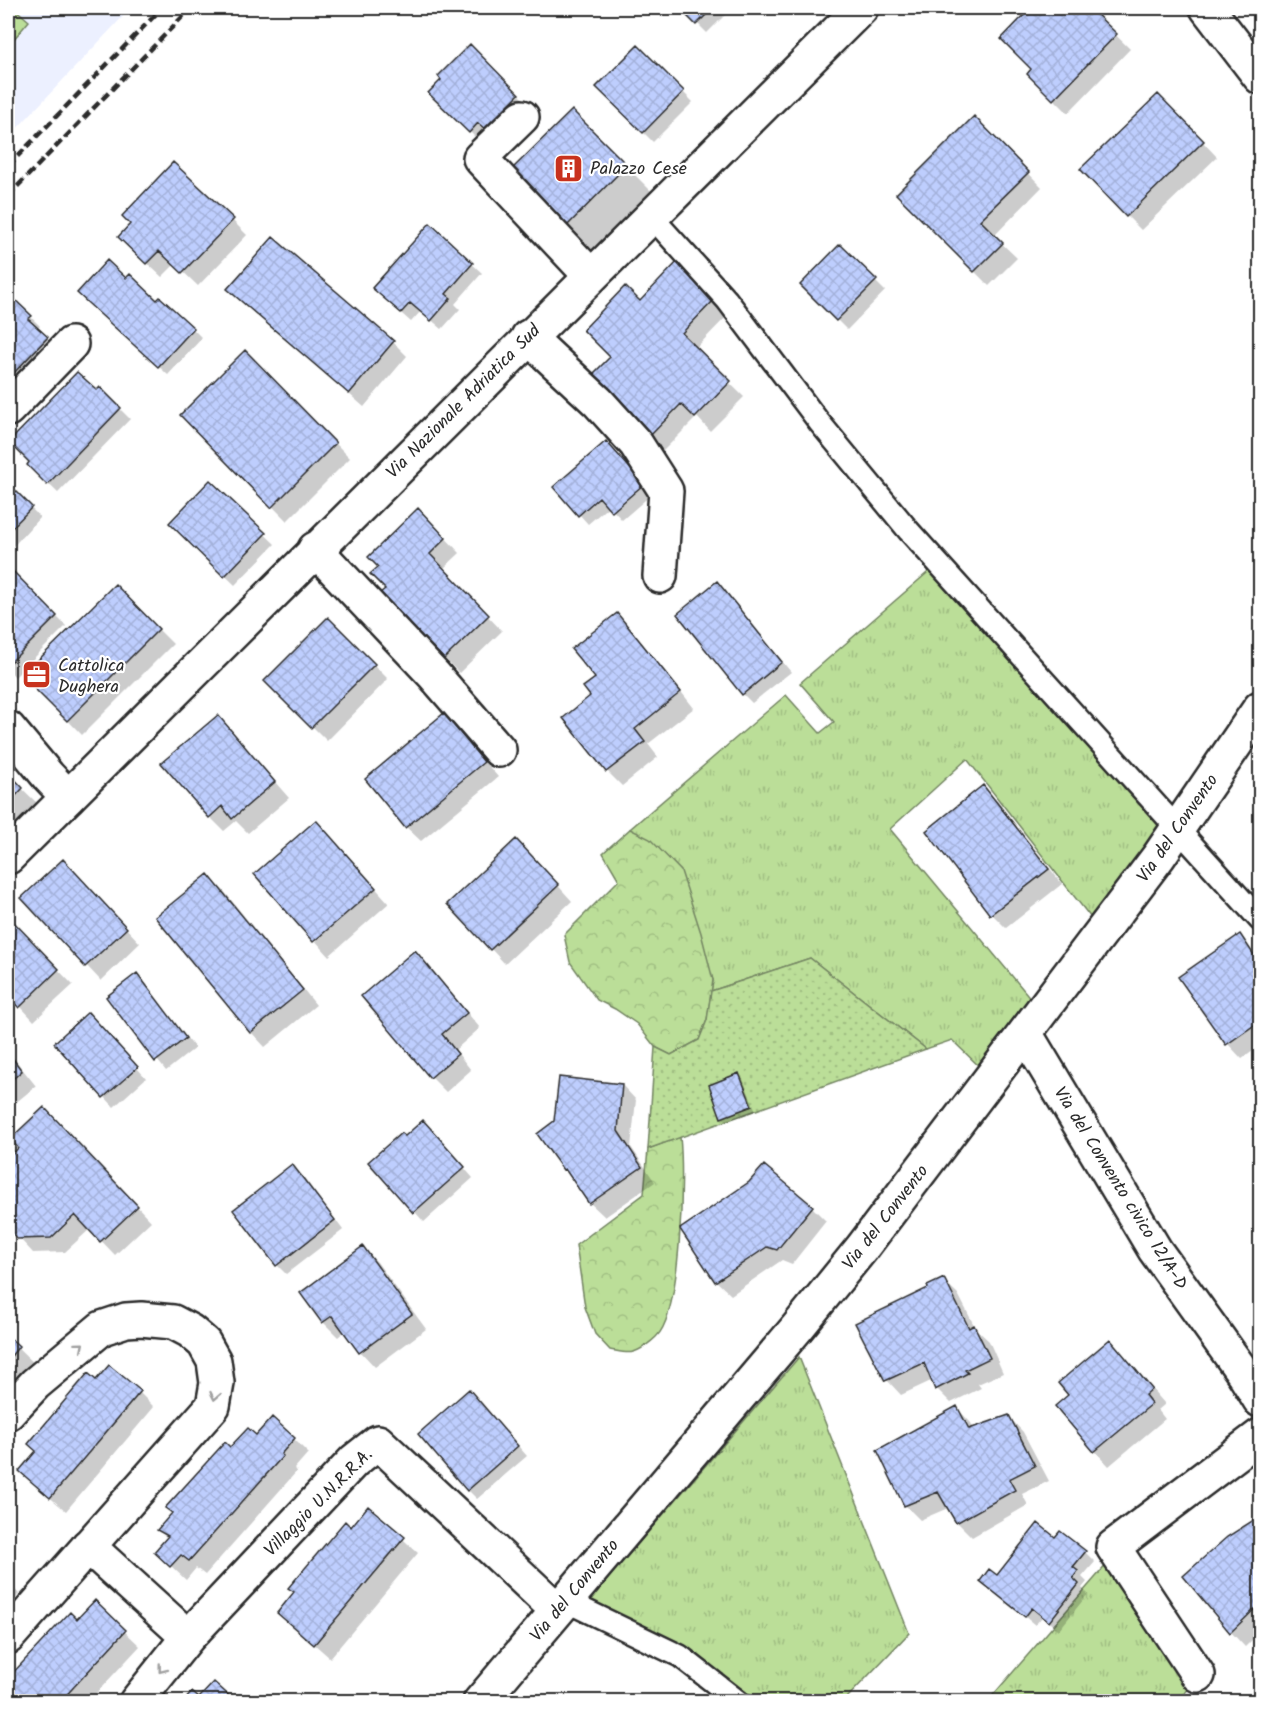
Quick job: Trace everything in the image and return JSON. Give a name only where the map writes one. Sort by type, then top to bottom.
[{"type":"street","name":"Via Nazionale Adriatica Sud","points":[[8,857],[590,275],[861,8]]},
{"type":"street","points":[[1207,8],[1260,77]]},
{"type":"street","points":[[522,117],[480,158],[590,275]]},
{"type":"street","points":[[528,337],[598,402],[636,444],[666,491],[660,576]]},
{"type":"street","points":[[8,409],[71,344]]},
{"type":"street","points":[[315,549],[434,675],[499,750]]},
{"type":"street","name":"Via del Convento","points":[[480,1701],[841,1275],[1179,828],[1260,708]]},
{"type":"street","points":[[8,728],[68,797]]},
{"type":"street","name":"Via del Convento civico 12/A-D","points":[[1025,1033],[1155,1250],[1244,1374],[1260,1400]]},
{"type":"street","points":[[8,1413],[35,1384],[102,1328],[126,1320],[173,1322],[190,1331],[204,1343],[214,1361],[217,1383],[213,1406],[8,1637]]},
{"type":"street","points":[[1198,1675],[1113,1547],[1260,1436]]},
{"type":"street","name":"Villaggio U.N.R.R.A.","points":[[136,1701],[188,1637],[354,1461],[378,1442],[561,1606]]},
{"type":"street","points":[[88,1546],[188,1637]]},
{"type":"lane","points":[[650,216],[727,300],[819,422],[909,531],[1260,920]]},
{"type":"lane","points":[[561,1606],[680,1656],[739,1701]]},
{"type":"shaded area","points":[[8,8],[131,8],[8,138]]},
{"type":"green space","points":[[8,8],[14,8],[29,21],[8,46]]},
{"type":"green space","points":[[934,567],[1161,825],[1095,923],[967,759],[890,829],[1032,1000],[981,1068],[952,1040],[926,1049],[810,958],[711,991],[713,980],[630,829],[786,695],[820,733],[834,722],[800,683]]},
{"type":"green space","points":[[630,829],[650,839],[681,871],[713,980],[707,1020],[699,1040],[671,1055],[655,1047],[637,1024],[597,1000],[570,962],[564,935],[619,880],[603,853]]},
{"type":"green space","points":[[810,958],[926,1049],[648,1149],[655,1047],[671,1055],[699,1040],[707,1020],[711,991]]},
{"type":"green space","points":[[680,1137],[682,1180],[679,1242],[676,1273],[665,1323],[656,1337],[639,1350],[628,1353],[610,1350],[595,1334],[585,1307],[576,1245],[644,1194],[648,1149]]},
{"type":"green space","points":[[799,1357],[909,1633],[844,1701],[749,1701],[587,1603]]},
{"type":"green space","points":[[1108,1563],[1191,1686],[1178,1701],[987,1702]]},
{"type":"building","points":[[679,8],[713,8],[696,25]]},
{"type":"building","points":[[1031,8],[1090,8],[1117,34],[1053,100],[1027,74],[1031,69],[1001,39]]},
{"type":"building","points":[[470,44],[519,94],[485,129],[478,123],[469,133],[428,93],[441,80],[438,76]]},
{"type":"building","points":[[638,45],[684,91],[643,133],[596,87]]},
{"type":"building","points":[[1158,94],[1204,141],[1126,217],[1080,169]]},
{"type":"building","name":"Palazzo Cese","points":[[572,110],[627,165],[566,227],[510,171]]},
{"type":"building","points":[[974,116],[1029,172],[980,220],[1003,243],[974,272],[896,194]]},
{"type":"building","points":[[173,162],[234,219],[182,273],[159,251],[146,264],[118,237],[130,224],[122,216]]},
{"type":"building","points":[[430,223],[473,263],[446,294],[451,298],[431,321],[410,303],[401,313],[372,288]]},
{"type":"building","points":[[273,237],[394,341],[349,394],[227,289]]},
{"type":"building","points":[[840,244],[877,280],[836,321],[800,285]]},
{"type":"building","points":[[107,260],[126,278],[130,274],[157,300],[160,297],[194,328],[158,367],[77,293]]},
{"type":"building","points":[[678,261],[716,298],[682,333],[731,381],[695,418],[681,404],[648,438],[588,379],[610,357],[583,330],[625,286],[640,301]]},
{"type":"building","points":[[10,295],[32,316],[28,319],[48,337],[8,379],[8,298]]},
{"type":"building","points":[[245,350],[336,443],[271,508],[180,415]]},
{"type":"building","points":[[77,372],[97,390],[100,387],[121,408],[47,485],[9,442]]},
{"type":"building","points":[[606,441],[644,484],[612,512],[599,497],[578,516],[553,487]]},
{"type":"building","points":[[210,480],[266,533],[224,577],[169,523]]},
{"type":"building","points":[[8,483],[32,507],[8,532]]},
{"type":"building","points":[[418,508],[446,538],[430,554],[489,615],[444,659],[380,593],[385,589],[370,574],[378,567],[368,557]]},
{"type":"building","points":[[8,566],[57,616],[8,665]]},
{"type":"building","points":[[717,581],[782,662],[742,695],[677,614]]},
{"type":"building","points":[[115,584],[159,629],[67,721],[22,676]]},
{"type":"building","points":[[617,613],[681,692],[635,729],[645,742],[606,772],[563,718],[590,696],[583,687],[595,678],[571,649]]},
{"type":"building","points":[[328,617],[375,664],[311,728],[264,681]]},
{"type":"building","points":[[444,713],[484,762],[405,828],[365,779]]},
{"type":"building","points":[[218,715],[275,782],[232,819],[222,806],[209,818],[161,763]]},
{"type":"building","points":[[8,772],[23,788],[8,804]]},
{"type":"building","points":[[983,785],[1049,869],[990,915],[926,831]]},
{"type":"building","points":[[316,820],[376,888],[313,942],[254,874]]},
{"type":"building","points":[[516,839],[559,885],[490,950],[447,904]]},
{"type":"building","points":[[63,859],[127,928],[85,967],[21,898]]},
{"type":"building","points":[[208,874],[303,990],[250,1033],[155,917]]},
{"type":"building","points":[[8,916],[59,969],[19,1008],[8,996]]},
{"type":"building","points":[[1240,934],[1260,964],[1260,1021],[1226,1045],[1178,977]]},
{"type":"building","points":[[415,950],[467,1013],[442,1034],[458,1054],[430,1078],[361,996]]},
{"type":"building","points":[[137,973],[186,1038],[155,1062],[106,997]]},
{"type":"building","points":[[88,1012],[138,1067],[103,1098],[54,1043]]},
{"type":"building","points":[[8,1052],[22,1071],[8,1083]]},
{"type":"building","points":[[739,1073],[752,1106],[721,1118],[709,1085]]},
{"type":"building","points":[[559,1077],[622,1084],[618,1131],[642,1167],[589,1204],[537,1134],[554,1121]]},
{"type":"building","points":[[44,1107],[138,1206],[100,1242],[75,1215],[51,1238],[17,1239],[8,1228],[8,1159],[18,1148],[10,1139]]},
{"type":"building","points":[[423,1120],[465,1167],[413,1213],[368,1162],[401,1133],[405,1136]]},
{"type":"building","points":[[292,1164],[335,1220],[276,1266],[233,1210]]},
{"type":"building","points":[[764,1165],[813,1206],[777,1250],[767,1247],[715,1282],[680,1229],[749,1182]]},
{"type":"building","points":[[363,1246],[412,1314],[359,1353],[332,1316],[322,1323],[300,1293]]},
{"type":"building","points":[[944,1278],[969,1328],[974,1325],[990,1358],[965,1370],[968,1373],[935,1390],[924,1363],[885,1381],[855,1323]]},
{"type":"building","points":[[8,1336],[19,1346],[8,1360]]},
{"type":"building","points":[[1110,1339],[1152,1389],[1145,1395],[1152,1404],[1094,1452],[1055,1406],[1068,1395],[1058,1383]]},
{"type":"building","points":[[109,1365],[141,1391],[50,1498],[19,1471],[36,1451],[28,1444],[88,1373],[96,1380]]},
{"type":"building","points":[[469,1389],[518,1446],[467,1491],[418,1434]]},
{"type":"building","points":[[957,1406],[969,1429],[1009,1415],[1035,1466],[1009,1479],[1015,1490],[956,1523],[938,1492],[904,1506],[877,1450]]},
{"type":"building","points":[[272,1417],[295,1438],[281,1454],[283,1456],[189,1561],[181,1555],[170,1567],[154,1552],[168,1536],[157,1530],[172,1513],[165,1508],[225,1442],[230,1447],[248,1428],[256,1435]]},
{"type":"building","points":[[368,1506],[405,1537],[314,1645],[277,1613],[294,1592],[288,1588],[345,1521],[351,1527]]},
{"type":"building","points":[[1260,1516],[1260,1604],[1230,1633],[1183,1576],[1227,1537]]},
{"type":"building","points":[[1038,1523],[1055,1537],[1060,1531],[1086,1551],[1073,1567],[1078,1571],[1073,1578],[1079,1584],[1049,1622],[1032,1608],[1025,1617],[980,1581],[989,1569],[997,1575]]},
{"type":"building","points":[[95,1600],[126,1630],[60,1702],[8,1702],[8,1689],[12,1684],[8,1678],[70,1612],[77,1619]]},
{"type":"building","points":[[214,1682],[236,1702],[183,1702],[192,1692],[199,1698]]},
{"type":"railway","points":[[8,166],[162,8]]},
{"type":"railway","points":[[8,196],[191,8]]},
{"type":"place","name":"Palazzo Cese","points":[[569,168]]},
{"type":"place","name":"Cattolica Dughera","points":[[37,675]]}]
